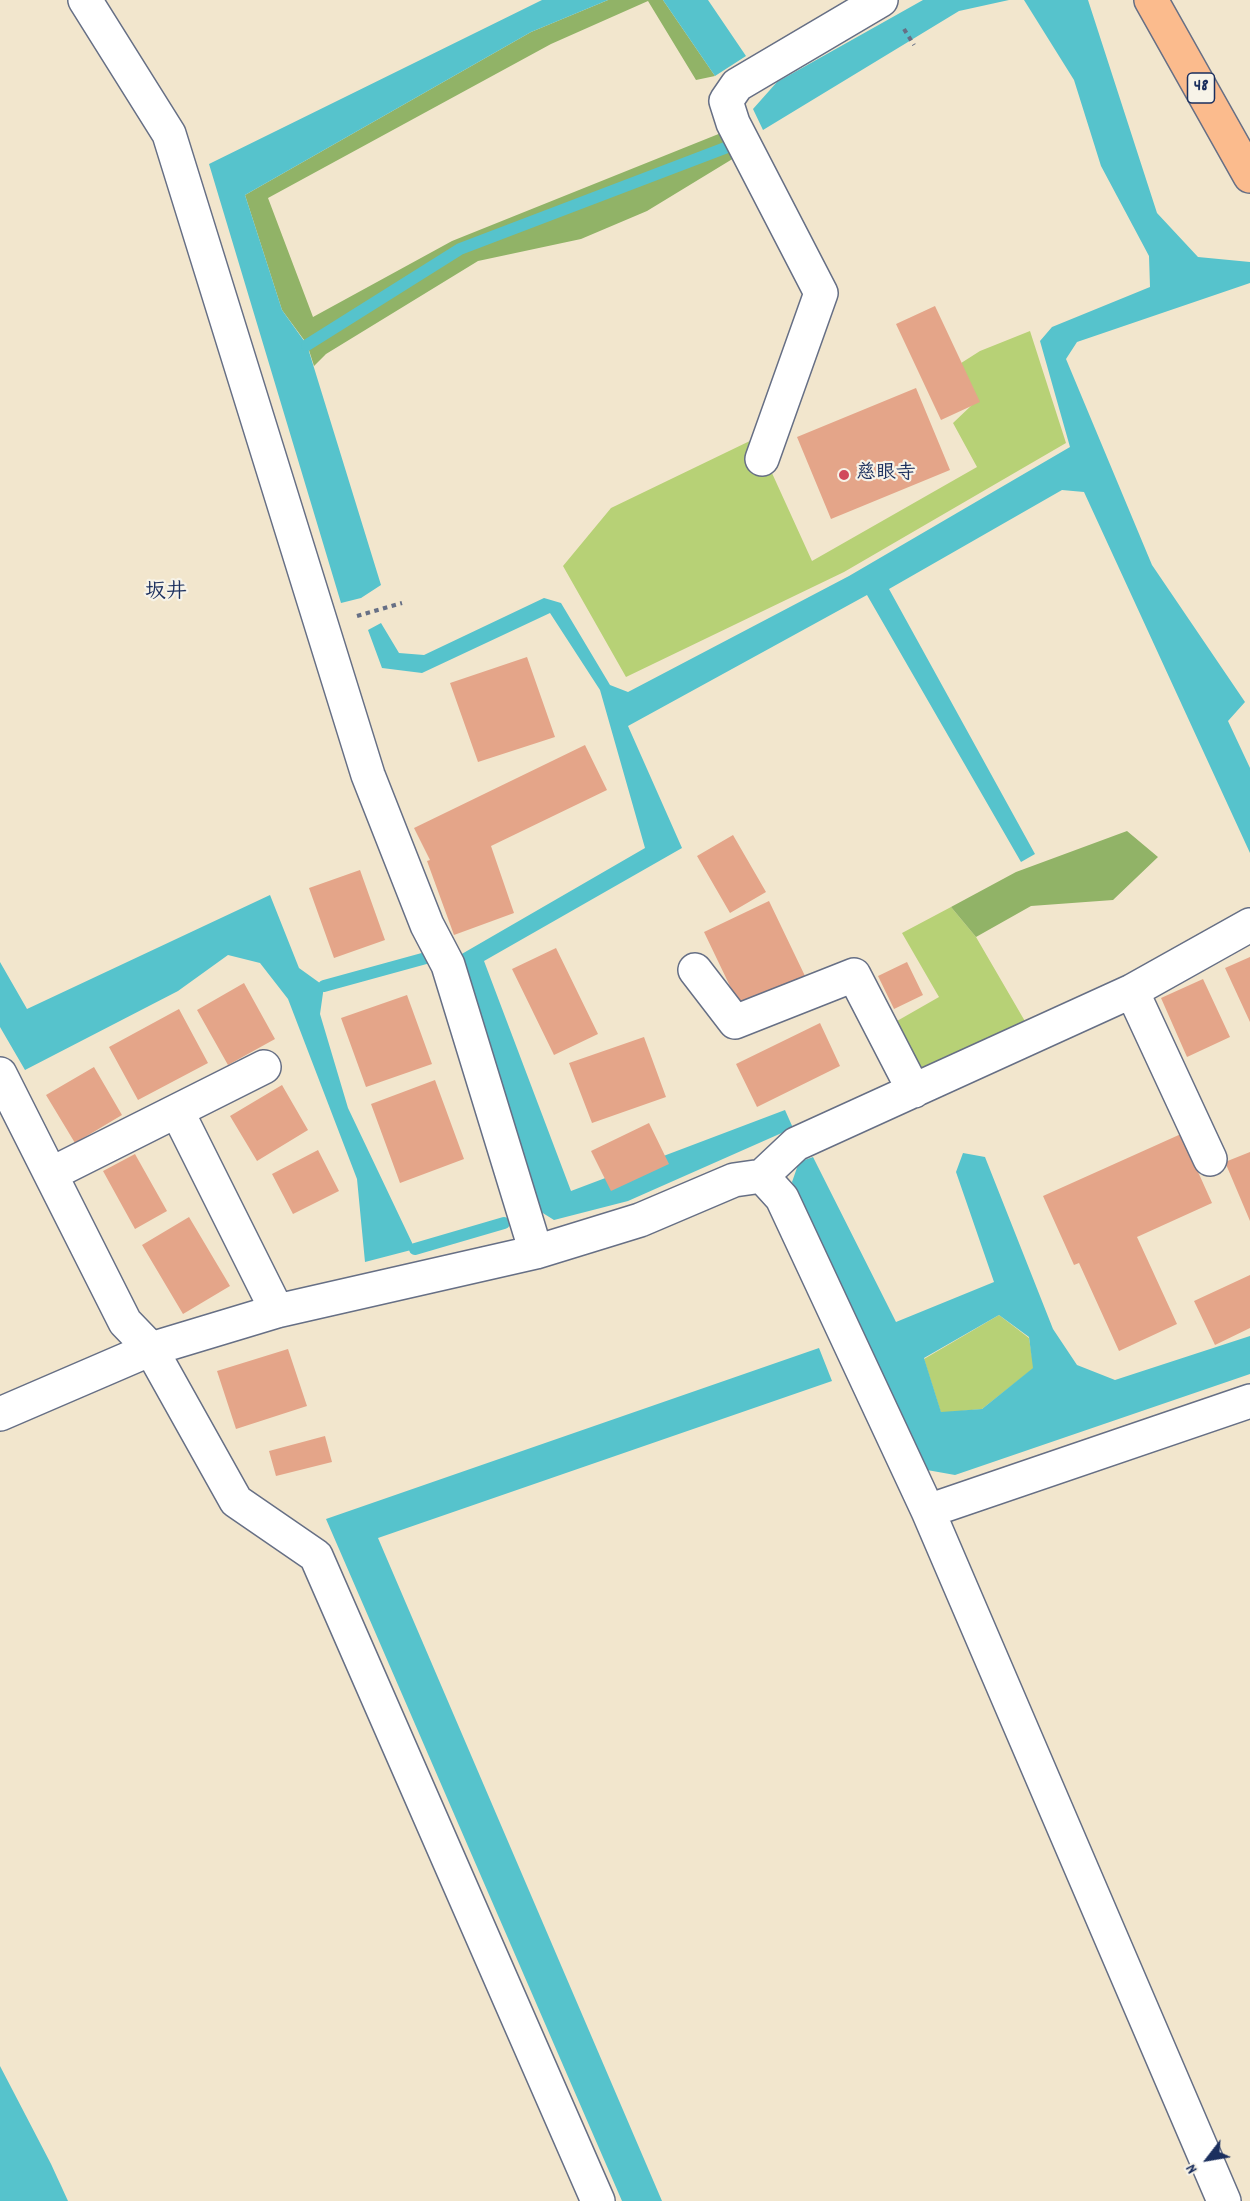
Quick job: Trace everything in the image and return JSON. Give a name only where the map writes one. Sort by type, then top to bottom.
[{"type":"main road","name":"48","points":[[1151,0],[1250,176]]},
{"type":"street","points":[[85,0],[169,134],[368,775],[427,925],[448,964],[536,1252]]},
{"type":"street","points":[[762,459],[821,293],[733,123],[726,101],[737,86],[882,0]]},
{"type":"street","points":[[0,1414],[151,1349],[277,1311],[536,1252],[640,1220],[734,1180],[762,1176],[796,1144],[1132,991],[1250,925]]},
{"type":"street","points":[[695,970],[735,1022],[854,975],[914,1091]]},
{"type":"street","points":[[1132,991],[1210,1159]]},
{"type":"street","points":[[51,1174],[264,1067]]},
{"type":"street","points":[[0,1074],[125,1322],[151,1349],[236,1501],[316,1556],[597,2201]]},
{"type":"street","points":[[177,1111],[277,1311]]},
{"type":"street","points":[[762,1176],[782,1198],[928,1511],[1224,2201]]},
{"type":"street","points":[[928,1511],[1127,1441],[1250,1401]]},
{"type":"path","points":[[322,626],[402,603]]},
{"type":"green space","points":[[608,0],[663,0],[715,76],[696,80],[648,1],[551,44],[268,198],[313,317],[452,241],[726,131],[739,155],[647,211],[581,239],[478,261],[326,354],[314,366],[307,344],[282,310],[245,195],[531,32]]},
{"type":"green space","points":[[1030,331],[1066,443],[844,572],[626,677],[563,566],[611,508],[756,438],[812,561],[977,467],[953,423],[973,404],[958,365],[980,351]]},
{"type":"green space","points":[[1127,831],[1158,857],[1113,900],[1031,906],[976,937],[951,907],[1016,872]]},
{"type":"green space","points":[[951,907],[976,937],[1026,1023],[918,1070],[897,1021],[939,997],[902,933]]},
{"type":"green space","points":[[999,1315],[1029,1338],[1034,1368],[982,1409],[941,1413],[924,1359]]},
{"type":"water","points":[[542,0],[608,0],[531,32],[245,195],[282,310],[307,345],[381,585],[361,598],[341,603],[209,164]]},
{"type":"water","points":[[663,0],[708,0],[746,56],[715,76]]},
{"type":"water","points":[[923,0],[1009,0],[959,11],[763,130],[753,109],[777,82]]},
{"type":"water","points":[[1024,0],[1088,0],[1157,213],[1198,257],[1250,262],[1250,283],[1077,342],[1066,359],[1152,565],[1245,702],[1228,721],[1250,768],[1250,853],[1084,492],[1062,490],[889,589],[1035,854],[1021,862],[867,595],[628,726],[682,848],[484,961],[571,1191],[785,1110],[793,1128],[628,1201],[554,1220],[538,1210],[460,955],[645,848],[600,690],[550,613],[422,673],[382,668],[368,630],[381,623],[399,653],[424,655],[544,598],[561,603],[610,685],[628,692],[849,576],[1070,447],[1040,341],[1052,327],[1150,287],[1149,256],[1101,166],[1074,80]]},
{"type":"water","points":[[270,895],[299,968],[324,986],[320,1014],[348,1108],[415,1249],[365,1262],[357,1179],[288,999],[260,963],[228,955],[178,991],[25,1070],[0,1027],[0,962],[27,1009]]},
{"type":"water","points":[[963,1153],[985,1157],[1053,1329],[1077,1365],[1115,1380],[1250,1336],[1250,1374],[955,1475],[927,1470],[792,1182],[799,1162],[813,1157],[896,1322],[994,1282],[956,1172]],"holes":[[[999,1315],[1029,1337],[1033,1368],[982,1409],[941,1412],[924,1358]]]},
{"type":"water","points":[[819,1348],[832,1381],[378,1538],[662,2201],[622,2201],[326,1519]]},
{"type":"water","points":[[0,2066],[51,2164],[68,2201],[0,2201]]},
{"type":"building","points":[[935,306],[980,402],[941,420],[896,324]]},
{"type":"building","points":[[916,388],[950,470],[831,519],[797,437]]},
{"type":"building","points":[[527,657],[555,737],[478,762],[450,683]]},
{"type":"building","points":[[585,745],[607,790],[491,846],[514,913],[454,935],[427,861],[430,860],[414,828]]},
{"type":"building","points":[[733,835],[766,892],[730,913],[697,856]]},
{"type":"building","points":[[360,870],[385,940],[334,958],[309,888]]},
{"type":"building","points":[[769,901],[805,976],[740,1007],[704,932]]},
{"type":"building","points":[[556,948],[598,1034],[554,1055],[512,969]]},
{"type":"building","points":[[1250,957],[1250,1022],[1225,968]]},
{"type":"building","points":[[907,962],[923,995],[894,1009],[878,976]]},
{"type":"building","points":[[1203,979],[1230,1037],[1187,1057],[1161,998]]},
{"type":"building","points":[[244,983],[275,1039],[228,1065],[197,1010]]},
{"type":"building","points":[[407,995],[432,1064],[366,1087],[341,1018]]},
{"type":"building","points":[[179,1009],[208,1063],[138,1100],[109,1047]]},
{"type":"building","points":[[820,1023],[840,1066],[757,1107],[736,1064]]},
{"type":"building","points":[[644,1037],[666,1097],[592,1123],[569,1063]]},
{"type":"building","points":[[94,1067],[122,1115],[75,1143],[46,1095]]},
{"type":"building","points":[[435,1080],[464,1159],[400,1183],[371,1104]]},
{"type":"building","points":[[282,1085],[308,1130],[257,1161],[230,1116]]},
{"type":"building","points":[[649,1123],[669,1164],[611,1191],[591,1151]]},
{"type":"building","points":[[1181,1134],[1212,1203],[1137,1237],[1177,1324],[1119,1351],[1079,1263],[1074,1265],[1043,1196]]},
{"type":"building","points":[[318,1150],[339,1191],[293,1214],[272,1174]]},
{"type":"building","points":[[1250,1152],[1250,1221],[1225,1162]]},
{"type":"building","points":[[135,1154],[167,1211],[135,1229],[103,1171]]},
{"type":"building","points":[[189,1217],[230,1286],[183,1314],[142,1245]]},
{"type":"building","points":[[1250,1275],[1250,1328],[1215,1345],[1194,1301]]},
{"type":"building","points":[[288,1349],[307,1406],[236,1429],[217,1371]]},
{"type":"building","points":[[325,1436],[332,1462],[276,1476],[269,1451]]},
{"type":"waterway","points":[[307,345],[460,249],[725,148]]},
{"type":"waterway","points":[[324,986],[426,958]]},
{"type":"waterway","points":[[415,1249],[504,1223]]},
{"type":"place","name":"慈眼寺","points":[[844,475]]},
{"type":"district","name":"坂井","points":[[166,594]]}]
